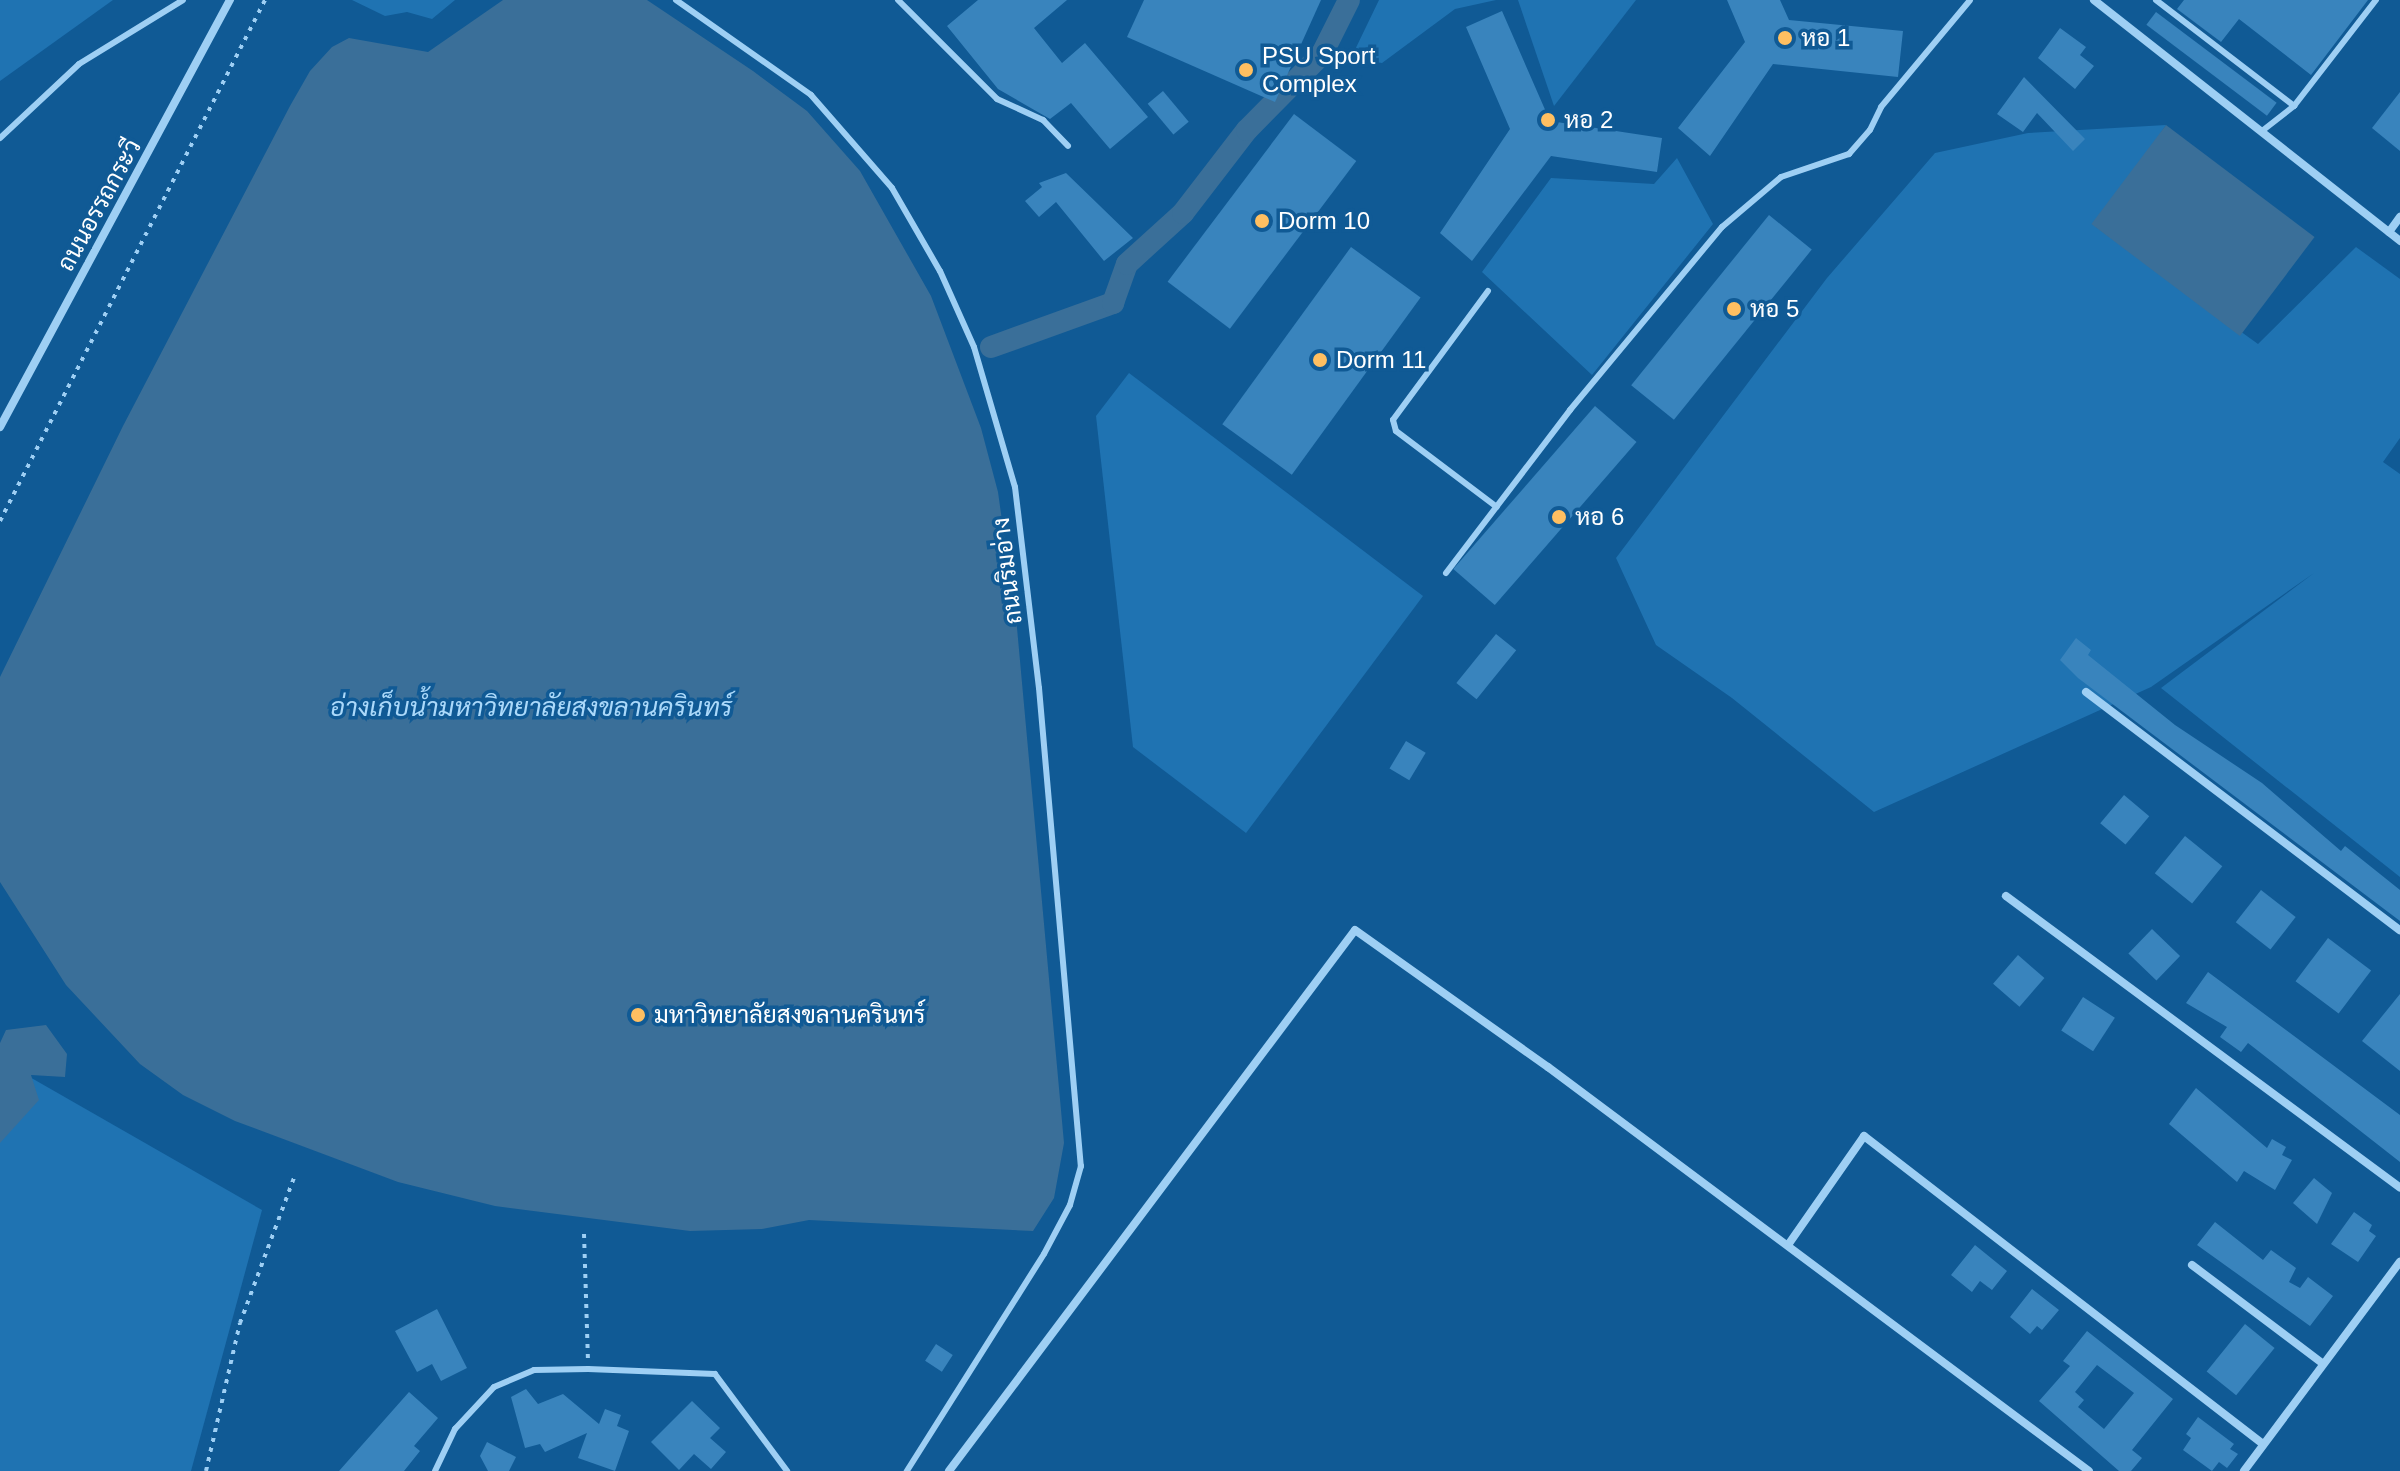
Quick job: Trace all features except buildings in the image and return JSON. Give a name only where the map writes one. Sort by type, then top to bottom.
[{"type":"street","name":"ถนนอรรถกระวี","points":[[0,427],[230,0]]},
{"type":"street","points":[[2098,2],[2400,241]]},
{"type":"street","points":[[2389,232],[2400,217]]},
{"type":"street","points":[[2086,692],[2400,930]]},
{"type":"street","points":[[2006,896],[2400,1188]]},
{"type":"street","points":[[949,1471],[1355,930],[1788,1245],[2089,1471]]},
{"type":"street","points":[[1788,1245],[1864,1136],[2263,1444]]},
{"type":"street","points":[[2244,1471],[2400,1262]]},
{"type":"street","points":[[2192,1265],[2322,1363]]},
{"type":"lane","points":[[0,138],[79,64],[183,0]]},
{"type":"lane","name":"ถนนริมอ่าง","points":[[676,0],[792,79],[831,113],[880,171],[940,271],[974,347],[1002,433],[1015,487],[1038,674],[1081,1132],[1079,1178],[1044,1254],[907,1471]]},
{"type":"lane","points":[[898,0],[997,99],[1043,120],[1068,146]]},
{"type":"lane","points":[[1446,573],[1722,227],[1781,177],[1849,154],[1881,107],[1970,0]]},
{"type":"lane","points":[[2156,0],[2294,106]]},
{"type":"lane","points":[[2262,131],[2294,106],[2376,0]]},
{"type":"lane","points":[[1488,291],[1393,420],[1396,431],[1497,507]]},
{"type":"lane","points":[[435,1471],[455,1429],[494,1387],[534,1370],[588,1369],[715,1374],[787,1471]]},
{"type":"path","points":[[0,521],[265,0]]},
{"type":"path","points":[[206,1471],[240,1323],[295,1175]]},
{"type":"path","points":[[584,1234],[588,1369]]},
{"type":"shaded area","points":[[0,0],[113,0],[0,81]]},
{"type":"shaded area","points":[[352,0],[455,0],[432,19],[407,12],[385,16]]},
{"type":"shaded area","points":[[1379,0],[1496,0],[1455,9],[1382,63],[1351,58]]},
{"type":"shaded area","points":[[1518,0],[1636,0],[1554,106]]},
{"type":"shaded area","points":[[2166,125],[2096,227],[2258,344],[2356,247],[2400,279],[2400,438],[2383,462],[2400,474],[2400,877],[2161,688],[2314,573],[2151,687],[1874,812],[1732,698],[1656,645],[1616,558],[1827,278],[1935,153],[2028,133]]},
{"type":"shaded area","points":[[1677,158],[1713,224],[1592,375],[1482,272],[1551,178],[1654,184]]},
{"type":"shaded area","points":[[1129,373],[1423,596],[1246,833],[1133,747],[1096,416]]},
{"type":"shaded area","points":[[0,1060],[262,1210],[191,1471],[0,1471]]},
{"type":"water","name":"อ่างเก็บน้ำมหาวิทยาลัยสงขลานครินทร์","points":[[503,0],[647,0],[753,71],[807,111],[860,171],[931,296],[981,428],[998,492],[1017,628],[1064,1143],[1054,1198],[1033,1231],[809,1220],[762,1229],[690,1231],[495,1206],[398,1182],[235,1121],[183,1095],[140,1064],[66,985],[0,882],[0,677],[123,426],[290,106],[310,71],[332,47],[349,38],[428,52]]},
{"type":"water","points":[[2166,125],[2315,237],[2240,336],[2091,224]]},
{"type":"water","points":[[46,1025],[67,1054],[65,1077],[31,1075],[39,1100],[0,1143],[0,1043],[6,1030]]},
{"type":"waterway","points":[[991,347],[1113,303],[1127,264],[1183,213],[1247,130],[1322,54],[1349,0]]},
{"type":"place","name":"หอ 1","points":[[1785,38]]},
{"type":"place","name":"PSU Sport Complex","points":[[1246,70]]},
{"type":"place","name":"หอ 2","points":[[1548,120]]},
{"type":"place","name":"Dorm 10","points":[[1262,221]]},
{"type":"place","name":"หอ 5","points":[[1734,309]]},
{"type":"place","name":"Dorm 11","points":[[1320,360]]},
{"type":"place","name":"หอ 6","points":[[1559,517]]},
{"type":"place","name":"มหาวิทยาลัยสงขลานครินทร์","points":[[638,1015]]}]
